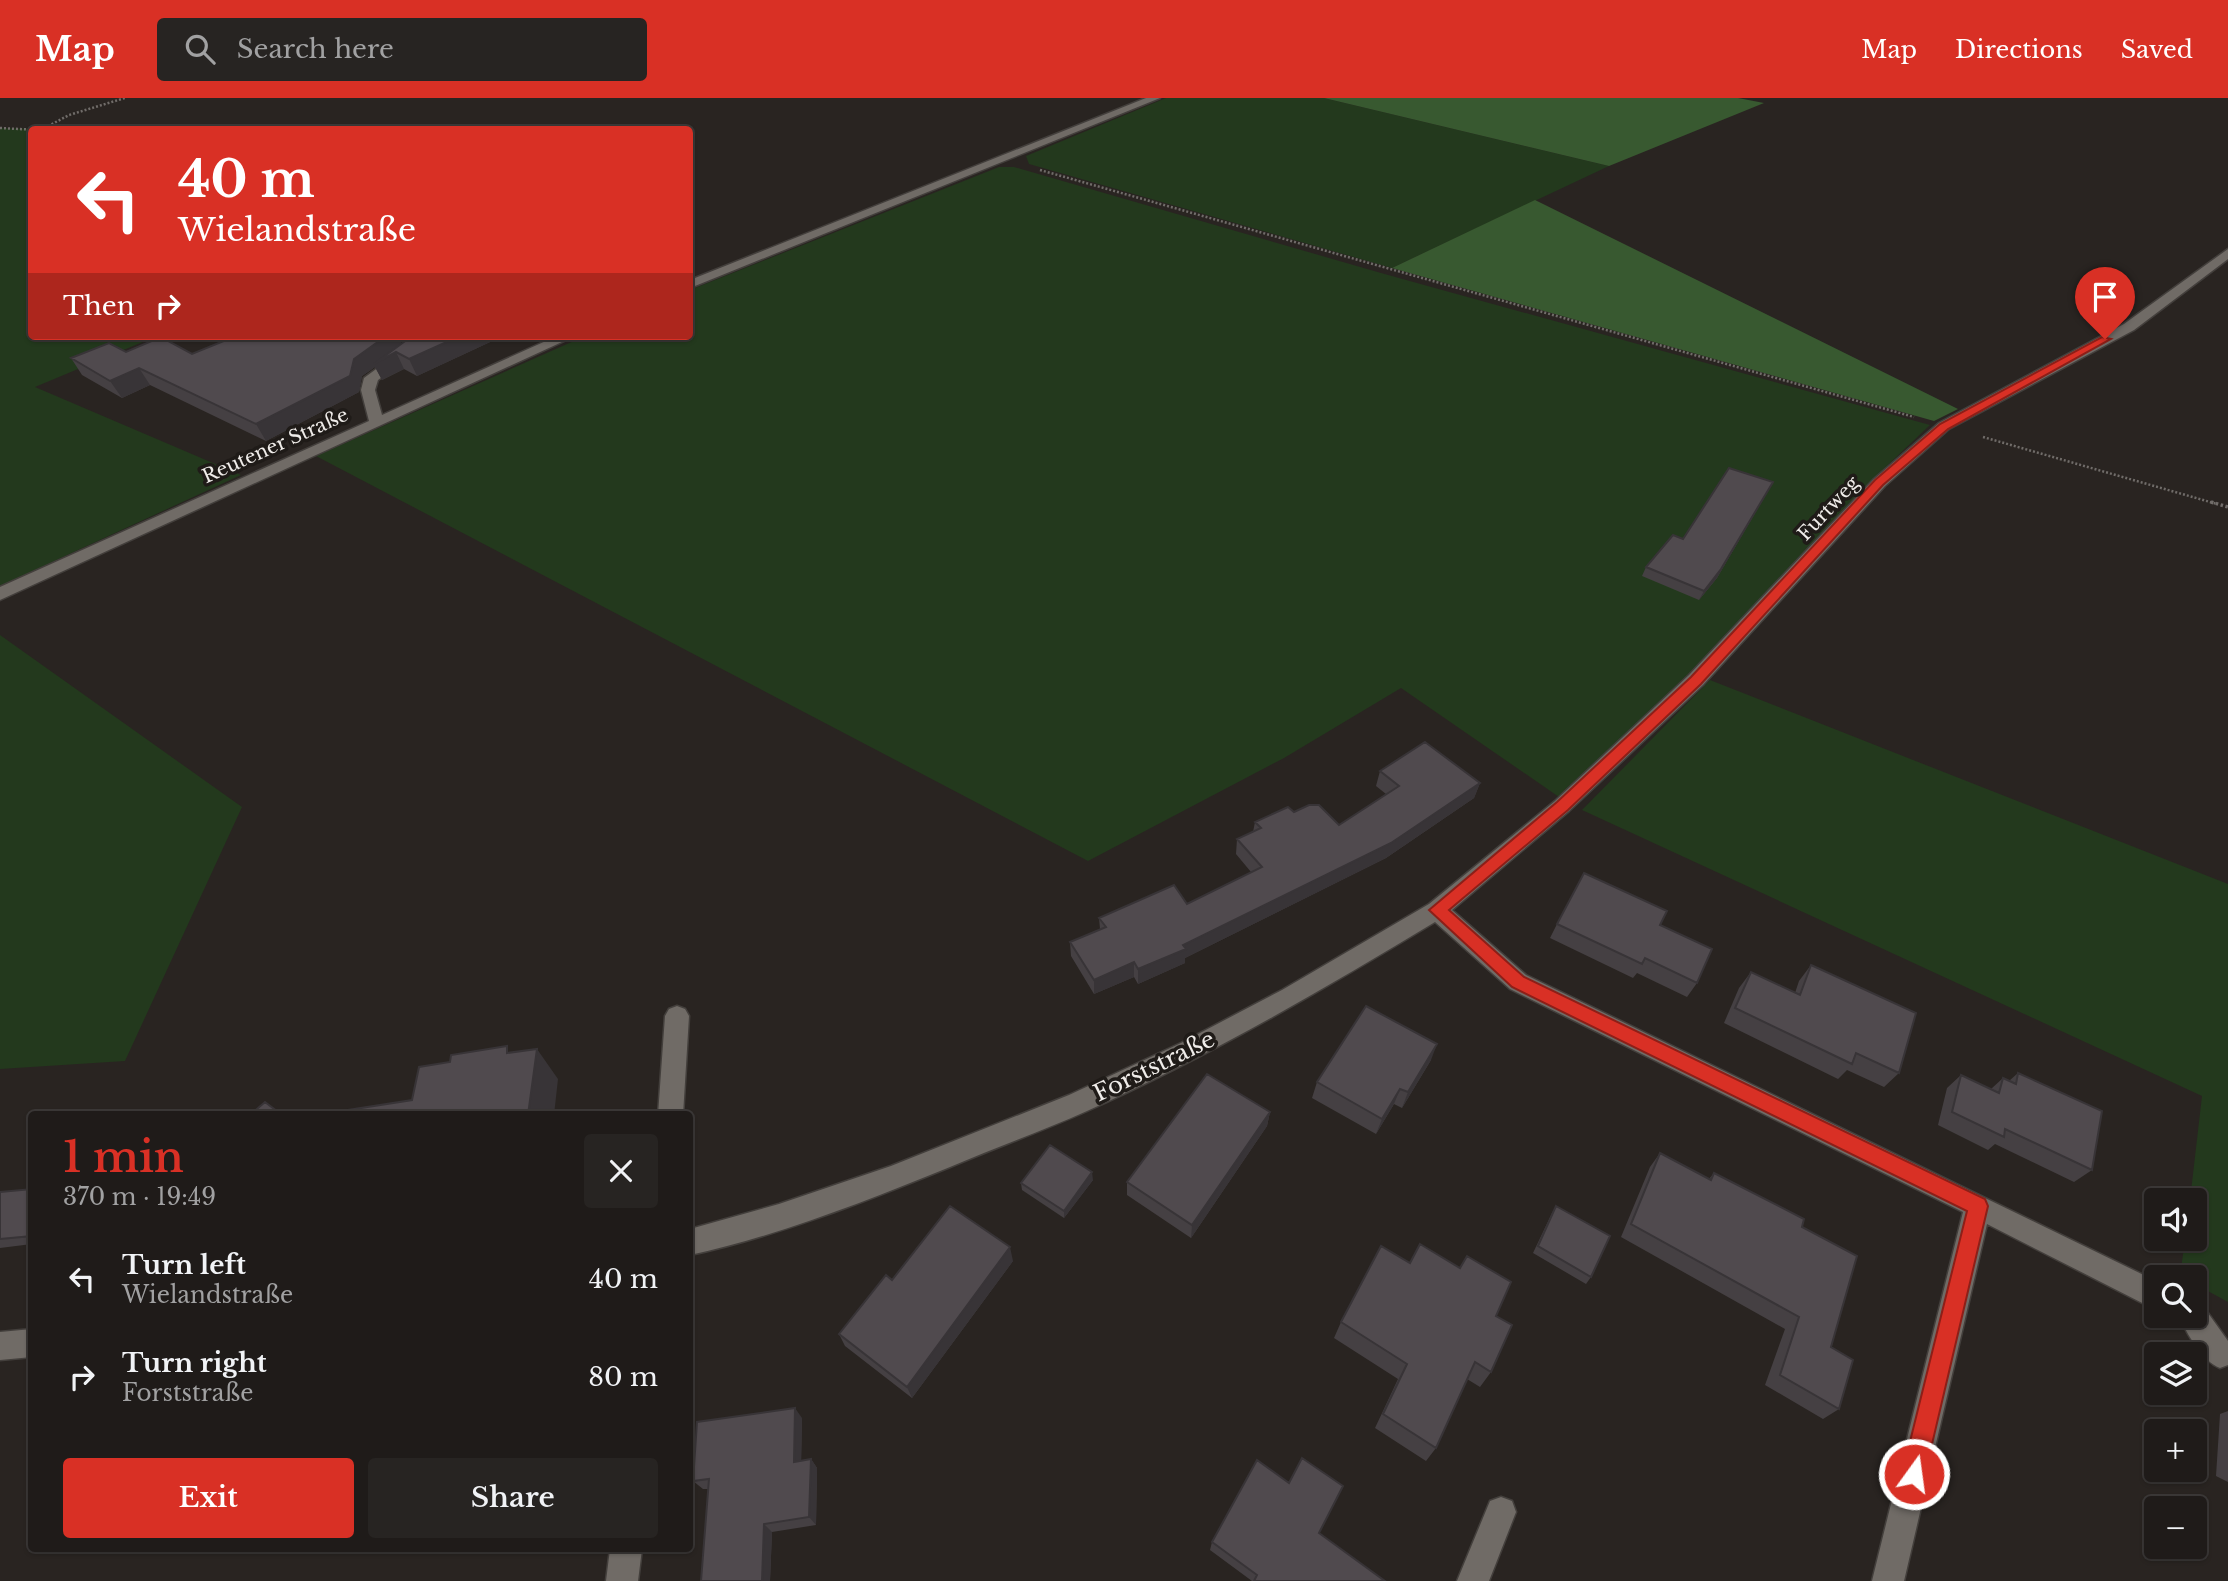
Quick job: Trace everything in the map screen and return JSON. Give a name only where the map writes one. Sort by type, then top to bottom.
[{"type":"street","points":[[693,283],[1155,98]]},
{"type":"street","name":"Furtweg","points":[[1570,798],[1696,680],[1879,483],[1944,426],[2129,327],[2228,253]]},
{"type":"street","points":[[377,422],[368,390],[370,378],[408,352],[411,340]]},
{"type":"street","name":"Reutener Straße","points":[[0,594],[559,340]]},
{"type":"street","name":"Forststraße","points":[[693,1241],[779,1217],[892,1178],[1078,1103],[1189,1050],[1290,997],[1437,910],[1570,798]]},
{"type":"street","points":[[1437,910],[1518,982],[2144,1290]]},
{"type":"street","points":[[670,1111],[677,1016]]},
{"type":"street","points":[[1888,1581],[1978,1206]]},
{"type":"street","points":[[2202,1328],[2220,1354]]},
{"type":"street","points":[[0,1346],[28,1343]]},
{"type":"street","points":[[1472,1581],[1501,1512]]},
{"type":"street","points":[[622,1581],[626,1552]]},
{"type":"path","points":[[47,126],[69,115],[125,98]]},
{"type":"path","points":[[0,128],[28,129]]},
{"type":"path","points":[[1002,159],[2228,507]]},
{"type":"green space","points":[[1166,98],[1324,98],[1609,166],[1392,268],[1029,164],[1026,156]]},
{"type":"green space","points":[[1324,98],[1738,98],[1764,103],[1609,166]]},
{"type":"green space","points":[[0,128],[28,129],[28,340],[147,340],[35,387],[241,475],[0,586]]},
{"type":"green space","points":[[999,167],[1014,167],[1381,273],[1930,425],[1871,481],[1692,672],[1559,797],[1401,688],[1284,758],[1088,861],[316,456],[576,340],[693,340],[693,289]]},
{"type":"green space","points":[[1535,200],[1958,409],[1934,421],[1392,268]]},
{"type":"green space","points":[[0,635],[242,807],[125,1061],[0,1069]]},
{"type":"green space","points":[[1710,680],[2228,884],[2228,1302],[2207,1291],[2207,1265],[2182,1265],[2183,1251],[2207,1251],[2207,1188],[2191,1188],[2202,1096],[1582,810]]},
{"type":"building","points":[[154,340],[166,340],[192,354],[226,340],[380,340],[354,359],[350,376],[256,424],[139,368],[110,381],[71,358],[109,343],[126,352]]},
{"type":"building","points":[[407,340],[451,340],[409,359],[396,352],[374,364]]},
{"type":"building","points":[[1729,468],[1773,482],[1721,569],[1704,591],[1646,567],[1673,535],[1683,539]]},
{"type":"building","points":[[1425,742],[1480,783],[1391,843],[1183,945],[1186,949],[1138,969],[1134,962],[1094,980],[1070,942],[1106,927],[1099,918],[1174,885],[1187,904],[1262,867],[1237,839],[1261,828],[1255,822],[1288,807],[1294,812],[1309,805],[1319,805],[1339,825],[1399,786],[1380,771]]},
{"type":"building","points":[[1584,873],[1667,911],[1660,925],[1712,949],[1697,983],[1645,958],[1642,964],[1557,924]]},
{"type":"building","points":[[1811,965],[1916,1013],[1899,1073],[1856,1053],[1852,1064],[1735,1008],[1751,972],[1800,995]]},
{"type":"building","points":[[1366,1006],[1437,1044],[1408,1092],[1400,1089],[1382,1119],[1317,1082]]},
{"type":"building","points":[[507,1046],[507,1053],[537,1049],[529,1111],[342,1111],[412,1100],[419,1067],[450,1062],[451,1055]]},
{"type":"building","points":[[2018,1073],[2102,1111],[2092,1170],[2005,1129],[2004,1137],[1952,1112],[1961,1075],[1999,1093],[2003,1078],[2016,1084]]},
{"type":"building","points":[[1207,1074],[1270,1112],[1192,1225],[1127,1182]]},
{"type":"building","points":[[265,1102],[277,1111],[255,1111]]},
{"type":"building","points":[[1050,1145],[1092,1172],[1064,1211],[1021,1183]]},
{"type":"building","points":[[1660,1153],[1711,1180],[1714,1173],[1804,1219],[1802,1227],[1857,1256],[1831,1347],[1853,1360],[1839,1409],[1780,1375],[1799,1317],[1631,1224]]},
{"type":"building","points":[[28,1189],[28,1236],[0,1239],[0,1192]]},
{"type":"building","points":[[950,1206],[1010,1247],[907,1387],[839,1334],[886,1275],[892,1280]]},
{"type":"building","points":[[1556,1206],[1610,1236],[1591,1277],[1538,1246]]},
{"type":"building","points":[[1420,1244],[1460,1268],[1467,1256],[1511,1282],[1496,1316],[1512,1325],[1491,1372],[1475,1362],[1436,1448],[1383,1414],[1407,1364],[1341,1322],[1381,1246],[1410,1263]]},
{"type":"building","points":[[795,1408],[794,1462],[811,1459],[809,1517],[764,1524],[762,1581],[701,1581],[709,1479],[693,1481],[697,1422]]},
{"type":"building","points":[[1302,1458],[1343,1486],[1319,1533],[1385,1581],[1254,1581],[1257,1575],[1212,1542],[1257,1460],[1289,1483]]},
{"type":"route","points":[[1914,1474],[1978,1206],[1518,982],[1437,910],[1562,806],[1696,680],[1879,483],[1944,426],[2105,339]]}]
